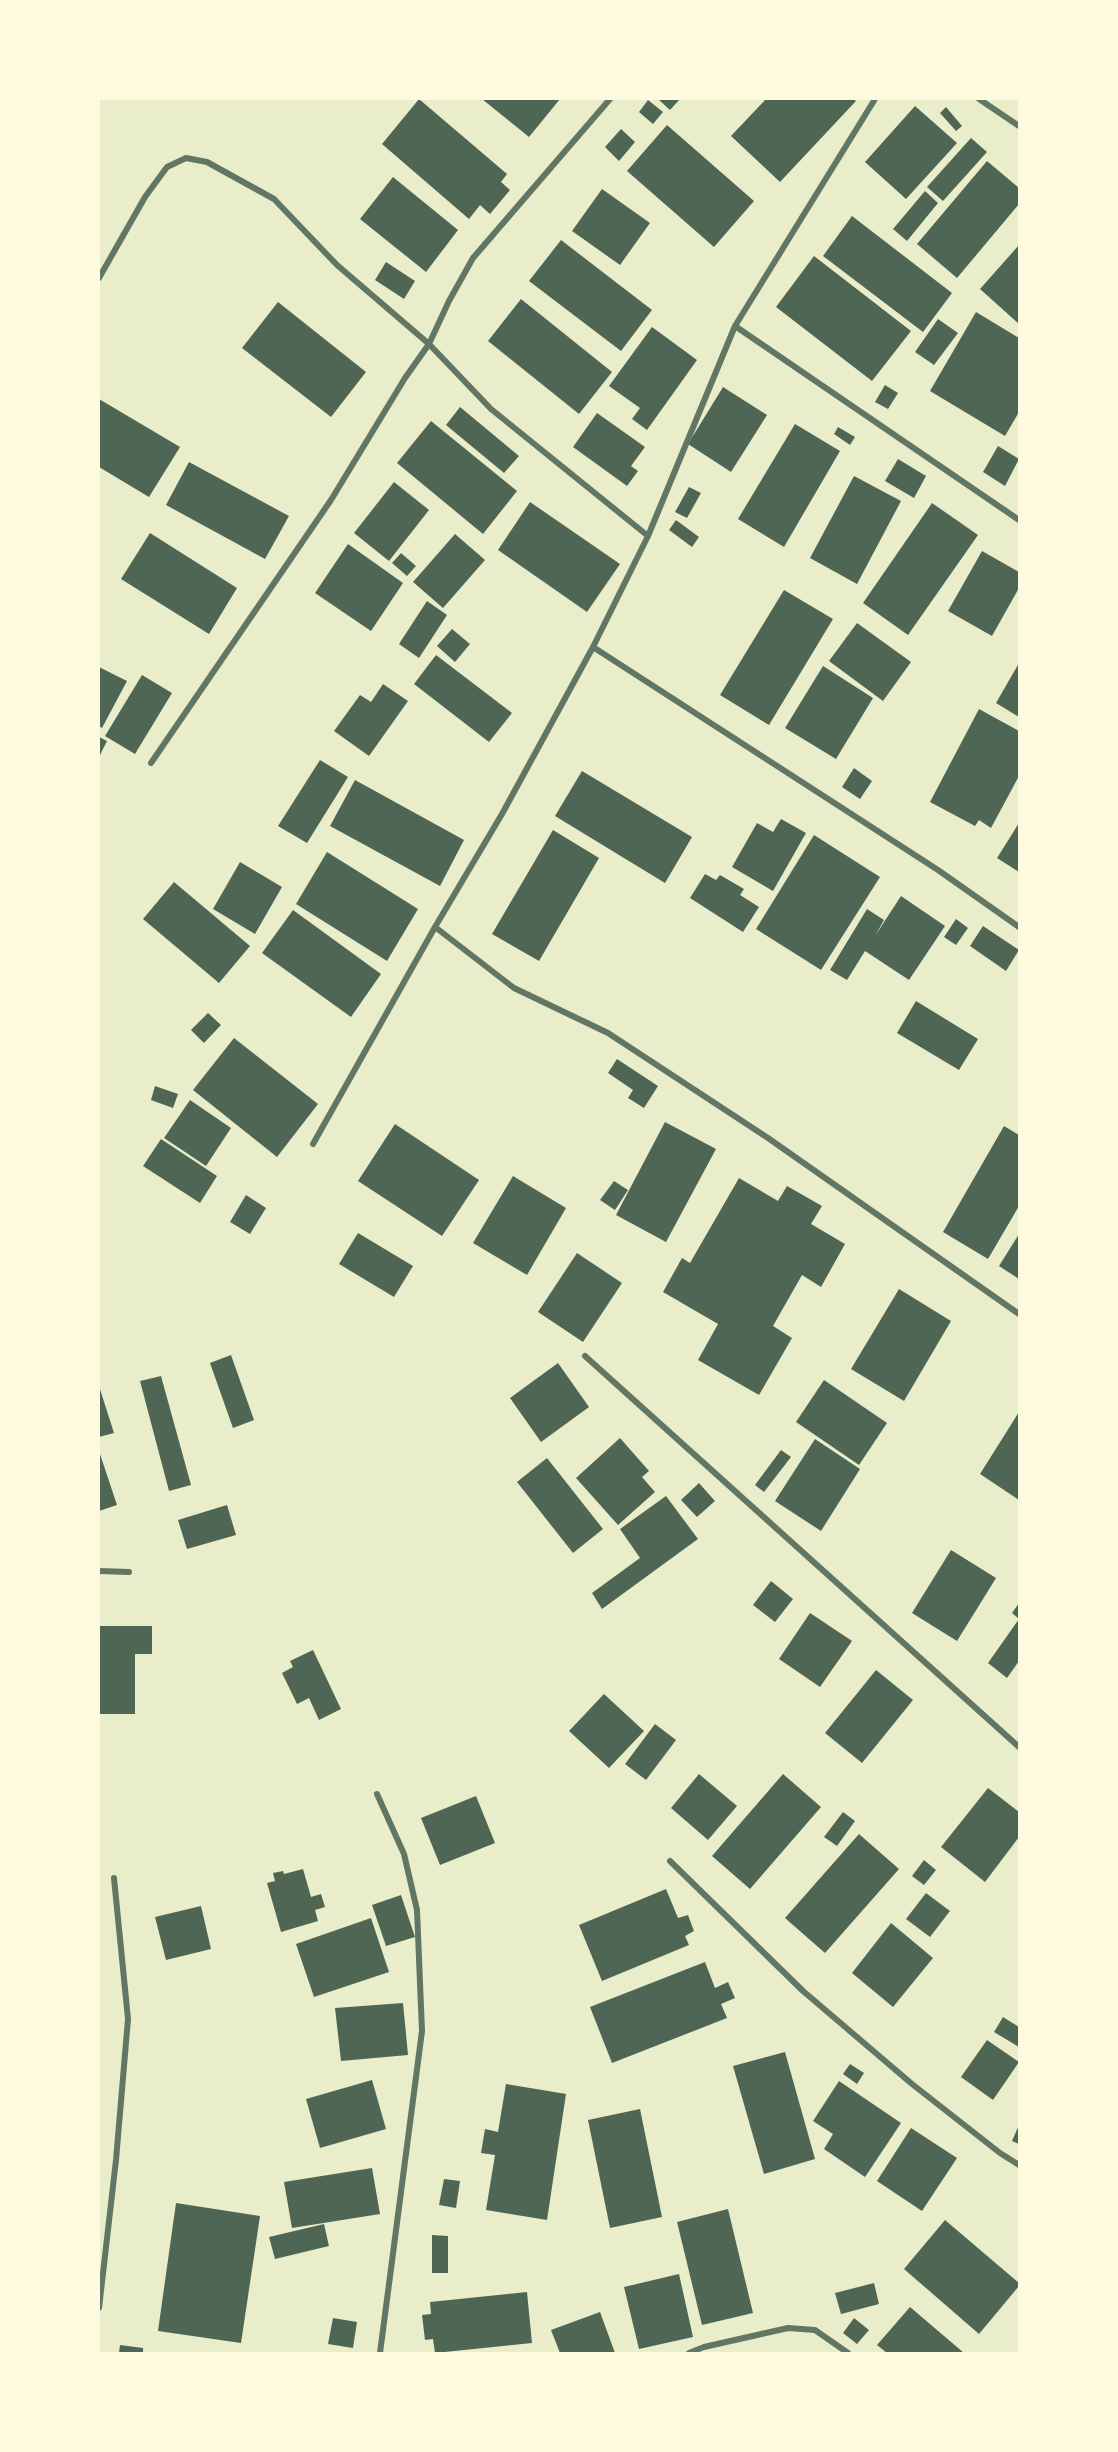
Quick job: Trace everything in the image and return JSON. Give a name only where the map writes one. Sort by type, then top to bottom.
[{"type":"street","points":[[151,763],[331,500],[405,378],[429,344],[473,258],[610,99]]},
{"type":"street","points":[[313,1144],[435,927],[502,814],[593,647],[648,536],[735,326],[875,99]]},
{"type":"street","points":[[979,99],[1019,126]]},
{"type":"street","points":[[99,278],[145,197],[167,167],[186,158],[207,162],[274,199],[337,265],[429,344],[491,409],[648,536]]},
{"type":"street","points":[[735,326],[1019,520]]},
{"type":"street","points":[[593,647],[928,864],[1019,927]]},
{"type":"street","points":[[435,927],[514,988],[608,1033],[768,1138],[1019,1314]]},
{"type":"street","points":[[585,1356],[1019,1747]]},
{"type":"street","points":[[99,1571],[129,1572]]},
{"type":"street","points":[[377,1794],[404,1854],[417,1910],[422,2031],[380,2353]]},
{"type":"street","points":[[670,1862],[803,1991],[912,2084],[1000,2153],[1019,2165]]},
{"type":"street","points":[[99,2308],[116,2160],[128,2019],[114,1878]]},
{"type":"street","points":[[688,2353],[704,2347],[788,2328],[815,2330],[848,2353]]},
{"type":"building","points":[[419,99],[507,174],[501,182],[510,190],[490,214],[480,205],[469,219],[382,144]]},
{"type":"building","points":[[482,99],[560,99],[529,137]]},
{"type":"building","points":[[658,99],[680,99],[670,110]]},
{"type":"building","points":[[766,99],[853,99],[856,101],[780,182],[731,136]]},
{"type":"building","points":[[648,100],[663,112],[653,124],[639,112]]},
{"type":"building","points":[[915,106],[957,143],[906,199],[865,162]]},
{"type":"building","points":[[946,107],[962,126],[956,131],[940,113]]},
{"type":"building","points":[[667,125],[754,201],[714,247],[627,171]]},
{"type":"building","points":[[621,129],[635,142],[619,161],[605,147]]},
{"type":"building","points":[[971,138],[987,152],[943,201],[927,187]]},
{"type":"building","points":[[987,161],[1019,188],[1019,204],[957,278],[917,244]]},
{"type":"building","points":[[393,177],[458,230],[426,272],[360,219]]},
{"type":"building","points":[[602,189],[650,223],[620,265],[572,231]]},
{"type":"building","points":[[925,191],[938,203],[907,241],[893,229]]},
{"type":"building","points":[[852,216],[952,293],[923,332],[823,256]]},
{"type":"building","points":[[561,240],[652,310],[621,351],[529,281]]},
{"type":"building","points":[[1019,245],[1019,324],[980,289]]},
{"type":"building","points":[[814,256],[911,331],[872,381],[776,307]]},
{"type":"building","points":[[386,262],[415,281],[404,299],[375,280]]},
{"type":"building","points":[[521,299],[612,372],[579,414],[488,341]]},
{"type":"building","points":[[278,302],[366,372],[331,417],[242,348]]},
{"type":"building","points":[[976,312],[1019,338],[1019,412],[1005,436],[930,391]]},
{"type":"building","points":[[938,319],[958,333],[934,365],[915,352]]},
{"type":"building","points":[[652,327],[697,360],[647,430],[632,419],[640,408],[609,386]]},
{"type":"building","points":[[885,385],[898,393],[888,409],[875,402]]},
{"type":"building","points":[[723,387],[767,415],[731,472],[688,444]]},
{"type":"building","points":[[99,399],[180,447],[149,497],[99,467]]},
{"type":"building","points":[[460,407],[519,456],[504,473],[446,425]]},
{"type":"building","points":[[597,413],[645,447],[631,466],[638,471],[627,486],[573,447]]},
{"type":"building","points":[[431,421],[517,491],[483,534],[397,463]]},
{"type":"building","points":[[795,424],[840,451],[784,547],[738,519]]},
{"type":"building","points":[[838,427],[855,437],[850,445],[834,434]]},
{"type":"building","points":[[998,446],[1019,459],[1005,486],[983,472]]},
{"type":"building","points":[[898,459],[926,476],[914,498],[885,481]]},
{"type":"building","points":[[189,462],[289,516],[265,559],[166,505]]},
{"type":"building","points":[[854,476],[901,501],[857,584],[810,558]]},
{"type":"building","points":[[394,482],[429,510],[389,561],[354,533]]},
{"type":"building","points":[[689,487],[701,493],[687,518],[675,512]]},
{"type":"building","points":[[530,502],[620,564],[587,612],[498,550]]},
{"type":"building","points":[[932,503],[978,535],[908,635],[863,603]]},
{"type":"building","points":[[676,520],[699,537],[692,547],[669,530]]},
{"type":"building","points":[[150,533],[237,588],[209,634],[121,579]]},
{"type":"building","points":[[455,534],[485,560],[443,608],[413,582]]},
{"type":"building","points":[[348,544],[403,583],[371,631],[315,593]]},
{"type":"building","points":[[982,551],[1019,572],[1019,588],[992,636],[948,611]]},
{"type":"building","points":[[401,553],[416,566],[407,576],[392,563]]},
{"type":"building","points":[[784,590],[833,619],[769,725],[720,695]]},
{"type":"building","points":[[427,601],[447,615],[419,658],[399,644]]},
{"type":"building","points":[[857,623],[911,662],[883,701],[829,661]]},
{"type":"building","points":[[452,629],[470,644],[455,662],[437,646]]},
{"type":"building","points":[[436,655],[512,713],[489,742],[414,684]]},
{"type":"building","points":[[1019,663],[1019,717],[996,703]]},
{"type":"building","points":[[823,666],[873,698],[836,759],[785,728]]},
{"type":"building","points":[[99,667],[127,681],[102,728],[99,726]]},
{"type":"building","points":[[142,675],[172,693],[135,754],[105,736]]},
{"type":"building","points":[[383,684],[408,701],[369,756],[334,731],[360,695],[371,702]]},
{"type":"building","points":[[979,709],[1019,731],[1019,776],[991,828],[979,820],[975,826],[930,802]]},
{"type":"building","points":[[99,737],[107,741],[99,757]]},
{"type":"building","points":[[320,760],[348,777],[307,843],[278,826]]},
{"type":"building","points":[[854,768],[872,781],[860,799],[842,787]]},
{"type":"building","points":[[582,771],[692,837],[665,883],[555,816]]},
{"type":"building","points":[[355,780],[464,840],[440,886],[330,826]]},
{"type":"building","points":[[781,819],[806,833],[773,891],[732,867],[757,823],[773,832]]},
{"type":"building","points":[[1019,823],[1019,872],[997,858]]},
{"type":"building","points":[[553,830],[599,858],[539,961],[492,934]]},
{"type":"building","points":[[814,835],[880,877],[821,970],[756,929]]},
{"type":"building","points":[[327,852],[418,909],[387,961],[296,904]]},
{"type":"building","points":[[240,862],[282,887],[255,934],[213,909]]},
{"type":"building","points":[[705,874],[716,880],[720,875],[744,889],[740,895],[759,907],[743,932],[690,898]]},
{"type":"building","points":[[174,882],[250,946],[219,983],[143,919]]},
{"type":"building","points":[[901,896],[945,926],[909,980],[865,951],[847,980],[830,970],[867,909],[884,920],[875,936]]},
{"type":"building","points":[[293,910],[381,974],[351,1017],[262,953]]},
{"type":"building","points":[[956,919],[968,928],[956,945],[944,937]]},
{"type":"building","points":[[983,926],[1019,950],[1006,971],[970,946]]},
{"type":"building","points":[[916,1001],[978,1039],[959,1070],[897,1033]]},
{"type":"building","points":[[208,1013],[221,1025],[204,1043],[191,1030]]},
{"type":"building","points":[[234,1038],[318,1104],[277,1157],[193,1090]]},
{"type":"building","points":[[617,1059],[658,1086],[644,1108],[628,1098],[633,1090],[608,1073]]},
{"type":"building","points":[[155,1086],[178,1094],[173,1108],[151,1100]]},
{"type":"building","points":[[190,1100],[231,1128],[206,1166],[164,1138]]},
{"type":"building","points":[[665,1122],[716,1149],[666,1242],[616,1215]]},
{"type":"building","points":[[395,1124],[479,1180],[442,1236],[358,1181]]},
{"type":"building","points":[[1004,1126],[1019,1135],[1019,1206],[988,1259],[943,1232]]},
{"type":"building","points":[[161,1139],[217,1176],[200,1203],[143,1166]]},
{"type":"building","points":[[513,1176],[566,1208],[527,1275],[473,1243]]},
{"type":"building","points":[[739,1178],[778,1201],[787,1186],[822,1206],[811,1224],[845,1244],[821,1287],[802,1275],[773,1326],[792,1338],[759,1395],[698,1360],[718,1324],[663,1292],[682,1258],[690,1263]]},
{"type":"building","points":[[614,1181],[628,1190],[615,1210],[600,1200]]},
{"type":"building","points":[[246,1195],[266,1208],[250,1234],[230,1222]]},
{"type":"building","points":[[358,1233],[413,1266],[394,1297],[339,1264]]},
{"type":"building","points":[[1019,1234],[1019,1279],[999,1266]]},
{"type":"building","points":[[577,1253],[622,1283],[583,1342],[538,1312]]},
{"type":"building","points":[[899,1289],[951,1321],[904,1401],[851,1369]]},
{"type":"building","points":[[231,1355],[254,1420],[233,1428],[210,1363]]},
{"type":"building","points":[[558,1363],[589,1407],[541,1442],[510,1398]]},
{"type":"building","points":[[161,1376],[191,1485],[169,1491],[140,1381]]},
{"type":"building","points":[[824,1380],[887,1423],[859,1465],[796,1422]]},
{"type":"building","points":[[99,1386],[114,1433],[99,1437]]},
{"type":"building","points":[[1019,1412],[1019,1500],[980,1474]]},
{"type":"building","points":[[620,1438],[649,1471],[642,1477],[655,1492],[618,1525],[576,1478]]},
{"type":"building","points":[[815,1439],[860,1469],[821,1531],[775,1501]]},
{"type":"building","points":[[781,1450],[791,1457],[764,1492],[755,1485]]},
{"type":"building","points":[[99,1451],[117,1505],[99,1511]]},
{"type":"building","points":[[547,1458],[603,1529],[573,1553],[517,1482]]},
{"type":"building","points":[[699,1483],[715,1501],[697,1517],[681,1500]]},
{"type":"building","points":[[666,1496],[698,1539],[602,1609],[592,1593],[640,1558],[620,1529]]},
{"type":"building","points":[[227,1505],[236,1535],[187,1549],[178,1520]]},
{"type":"building","points":[[951,1550],[996,1578],[957,1641],[912,1613]]},
{"type":"building","points":[[771,1581],[793,1599],[775,1622],[753,1605]]},
{"type":"building","points":[[1019,1603],[1019,1619],[1012,1613]]},
{"type":"building","points":[[810,1613],[852,1641],[820,1687],[779,1659]]},
{"type":"building","points":[[1019,1619],[1019,1661],[1007,1678],[988,1663]]},
{"type":"building","points":[[99,1626],[152,1626],[152,1654],[135,1654],[135,1714],[99,1714]]},
{"type":"building","points":[[313,1650],[341,1709],[319,1720],[309,1698],[297,1704],[282,1673],[293,1667],[290,1661]]},
{"type":"building","points":[[876,1670],[913,1700],[862,1763],[825,1733]]},
{"type":"building","points":[[604,1694],[644,1731],[609,1768],[569,1731]]},
{"type":"building","points":[[655,1724],[676,1740],[646,1780],[625,1764]]},
{"type":"building","points":[[699,1774],[737,1806],[708,1840],[671,1808]]},
{"type":"building","points":[[783,1774],[821,1807],[750,1889],[712,1856]]},
{"type":"building","points":[[988,1788],[1019,1812],[1019,1837],[985,1882],[941,1847]]},
{"type":"building","points":[[476,1796],[495,1843],[440,1865],[421,1818]]},
{"type":"building","points":[[843,1812],[855,1821],[837,1846],[824,1837]]},
{"type":"building","points":[[859,1834],[899,1869],[825,1953],[785,1918]]},
{"type":"building","points":[[924,1860],[936,1870],[924,1885],[912,1876]]},
{"type":"building","points":[[303,1869],[311,1897],[321,1894],[325,1907],[315,1910],[318,1921],[281,1932],[267,1883],[275,1881],[273,1873],[283,1871],[284,1874]]},
{"type":"building","points":[[666,1889],[678,1918],[688,1915],[694,1931],[685,1936],[689,1945],[602,1981],[579,1925]]},
{"type":"building","points":[[926,1893],[950,1911],[930,1937],[906,1919]]},
{"type":"building","points":[[401,1895],[415,1937],[386,1946],[372,1905]]},
{"type":"building","points":[[201,1906],[211,1949],[166,1960],[155,1917]]},
{"type":"building","points":[[371,1918],[389,1972],[314,1997],[296,1944]]},
{"type":"building","points":[[891,1923],[933,1958],[893,2007],[852,1973]]},
{"type":"building","points":[[705,1962],[715,1988],[728,1982],[735,1998],[721,2004],[727,2018],[612,2063],[590,2007]]},
{"type":"building","points":[[403,2003],[408,2055],[341,2061],[335,2008]]},
{"type":"building","points":[[1003,2017],[1019,2027],[1019,2047],[994,2032]]},
{"type":"building","points":[[987,2040],[1019,2062],[993,2100],[961,2077]]},
{"type":"building","points":[[785,2052],[815,2159],[764,2174],[733,2066]]},
{"type":"building","points":[[850,2064],[864,2073],[857,2084],[843,2074]]},
{"type":"building","points":[[372,2080],[386,2129],[320,2148],[306,2099]]},
{"type":"building","points":[[839,2081],[901,2123],[865,2177],[824,2149],[833,2134],[813,2121]]},
{"type":"building","points":[[506,2084],[566,2094],[547,2220],[486,2210],[495,2155],[481,2153],[485,2129],[498,2132]]},
{"type":"building","points":[[640,2109],[662,2217],[610,2228],[588,2120]]},
{"type":"building","points":[[1019,2125],[1019,2144],[1012,2141]]},
{"type":"building","points":[[911,2128],[957,2158],[922,2211],[877,2181]]},
{"type":"building","points":[[372,2168],[380,2214],[292,2228],[284,2182]]},
{"type":"building","points":[[444,2179],[460,2181],[456,2208],[439,2205]]},
{"type":"building","points":[[176,2203],[260,2216],[241,2343],[158,2331]]},
{"type":"building","points":[[728,2209],[753,2313],[702,2325],[677,2222]]},
{"type":"building","points":[[945,2220],[1019,2283],[1019,2286],[979,2334],[904,2269]]},
{"type":"building","points":[[324,2224],[329,2246],[275,2259],[269,2237]]},
{"type":"building","points":[[432,2235],[448,2236],[448,2273],[432,2273]]},
{"type":"building","points":[[679,2274],[693,2337],[639,2349],[624,2287]]},
{"type":"building","points":[[874,2283],[879,2304],[841,2314],[835,2293]]},
{"type":"building","points":[[527,2292],[532,2343],[435,2353],[433,2339],[425,2340],[422,2315],[431,2314],[430,2302]]},
{"type":"building","points":[[910,2307],[964,2353],[887,2353],[877,2345]]},
{"type":"building","points":[[600,2312],[615,2353],[560,2353],[551,2330]]},
{"type":"building","points":[[333,2318],[357,2322],[353,2348],[328,2344]]},
{"type":"building","points":[[854,2318],[869,2330],[857,2344],[843,2333]]},
{"type":"building","points":[[120,2345],[143,2348],[143,2353],[119,2353]]}]
